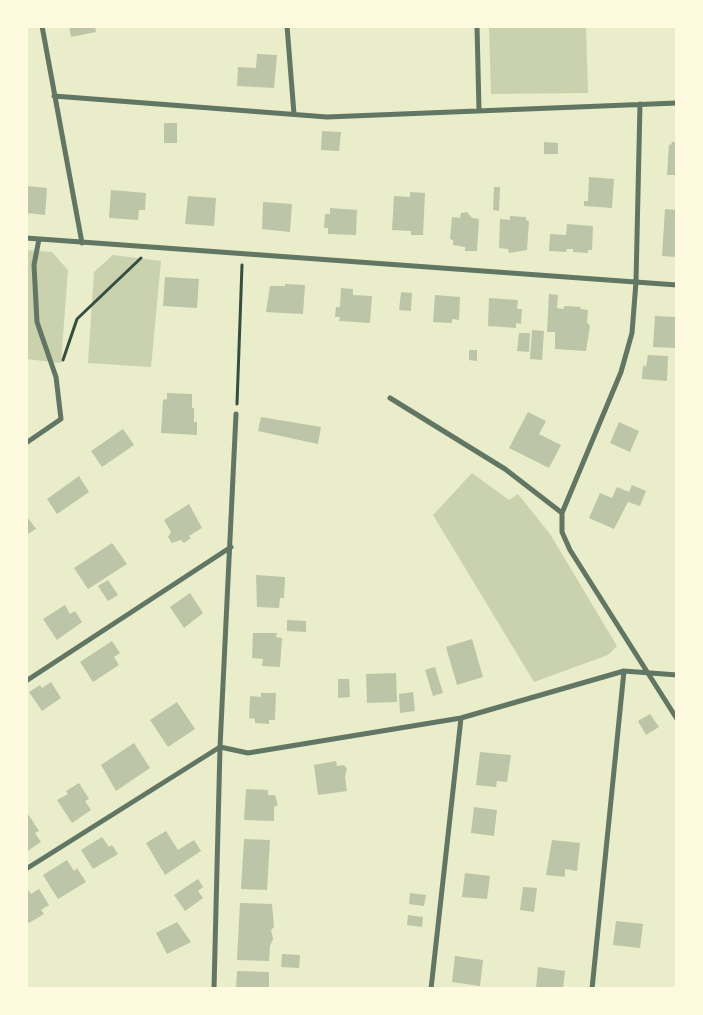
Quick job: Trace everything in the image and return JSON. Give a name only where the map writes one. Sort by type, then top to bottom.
[{"type":"street","points":[[42,26],[82,243]]},
{"type":"street","points":[[287,26],[294,114]]},
{"type":"street","points":[[477,26],[479,110]]},
{"type":"street","points":[[54,96],[327,117],[677,103]]},
{"type":"street","points":[[640,104],[636,282],[632,333],[621,372],[562,514],[562,532],[570,550],[677,720]]},
{"type":"street","points":[[26,238],[677,285]]},
{"type":"street","points":[[26,443],[61,419],[56,377],[37,322],[34,265],[39,239]]},
{"type":"street","points":[[390,398],[505,469],[562,514]]},
{"type":"street","points":[[214,989],[220,747],[236,414]]},
{"type":"street","points":[[26,681],[231,547]]},
{"type":"street","points":[[592,989],[624,671]]},
{"type":"street","points":[[26,869],[220,747],[248,753],[461,718],[624,671],[677,675]]},
{"type":"street","points":[[431,989],[461,718]]},
{"type":"path","points":[[56,377],[77,319],[152,248]]},
{"type":"path","points":[[236,414],[242,254]]},
{"type":"green space","points":[[489,26],[586,26],[588,93],[491,94]]},
{"type":"green space","points":[[26,250],[52,252],[68,270],[61,363],[26,359]]},
{"type":"green space","points":[[113,255],[161,261],[151,367],[88,363],[94,272]]},
{"type":"green space","points":[[472,473],[509,500],[518,494],[550,534],[617,646],[608,655],[534,682],[433,515]]},
{"type":"building","points":[[69,26],[95,26],[96,32],[71,37]]},
{"type":"building","points":[[257,54],[277,55],[274,88],[237,86],[238,67],[256,68]]},
{"type":"building","points":[[164,123],[177,123],[177,143],[164,143]]},
{"type":"building","points":[[322,131],[341,132],[339,151],[321,150]]},
{"type":"building","points":[[544,142],[558,143],[558,154],[544,154]]},
{"type":"building","points":[[672,142],[677,142],[677,175],[667,175],[669,144],[671,145]]},
{"type":"building","points":[[589,177],[614,179],[612,208],[584,206],[584,201],[588,201]]},
{"type":"building","points":[[26,186],[47,188],[45,215],[26,213]]},
{"type":"building","points":[[494,187],[500,187],[499,211],[493,210]]},
{"type":"building","points":[[111,190],[146,193],[145,210],[139,210],[138,220],[109,218]]},
{"type":"building","points":[[410,192],[425,193],[423,235],[411,235],[411,231],[392,230],[394,196],[410,197]]},
{"type":"building","points":[[188,196],[216,198],[214,226],[185,224]]},
{"type":"building","points":[[263,202],[292,204],[290,232],[262,229]]},
{"type":"building","points":[[330,208],[357,210],[356,235],[328,234],[328,228],[324,228],[325,214],[330,214]]},
{"type":"building","points":[[665,209],[677,210],[677,257],[662,256]]},
{"type":"building","points":[[467,212],[472,218],[479,219],[477,251],[465,251],[465,247],[453,245],[453,240],[450,239],[452,217],[460,218],[461,213]]},
{"type":"building","points":[[510,216],[526,217],[526,220],[529,221],[527,250],[509,253],[508,249],[499,248],[500,219],[510,220]]},
{"type":"building","points":[[567,224],[593,226],[592,250],[588,250],[588,253],[573,252],[573,249],[567,249],[566,252],[549,251],[550,234],[566,235]]},
{"type":"building","points":[[165,277],[199,279],[197,308],[163,306]]},
{"type":"building","points":[[285,284],[305,285],[303,314],[266,312],[270,286],[285,286]]},
{"type":"building","points":[[341,288],[353,289],[353,295],[372,296],[370,323],[339,321],[340,317],[335,317],[336,307],[340,307]]},
{"type":"building","points":[[401,292],[412,293],[411,311],[399,310]]},
{"type":"building","points":[[549,294],[558,295],[557,308],[564,309],[564,306],[581,307],[580,309],[588,310],[587,322],[590,326],[586,351],[555,349],[555,332],[547,332]]},
{"type":"building","points":[[435,295],[460,297],[459,320],[452,319],[452,323],[433,322]]},
{"type":"building","points":[[489,298],[518,300],[517,309],[522,309],[521,324],[516,323],[516,328],[488,326]]},
{"type":"building","points":[[655,316],[677,317],[677,348],[653,347]]},
{"type":"building","points":[[532,330],[544,331],[542,360],[530,359]]},
{"type":"building","points":[[519,333],[530,333],[529,352],[517,351]]},
{"type":"building","points":[[469,350],[477,350],[477,361],[469,360]]},
{"type":"building","points":[[648,355],[668,356],[667,381],[642,379],[643,365],[646,367]]},
{"type":"building","points":[[167,393],[192,394],[192,408],[194,408],[194,422],[197,422],[197,435],[161,433],[163,400],[167,399]]},
{"type":"building","points":[[528,412],[546,421],[539,434],[561,445],[549,468],[509,448]]},
{"type":"building","points":[[261,417],[321,427],[318,444],[258,431]]},
{"type":"building","points":[[619,422],[639,431],[630,452],[610,443]]},
{"type":"building","points":[[123,429],[134,445],[102,467],[91,451]]},
{"type":"building","points":[[79,476],[89,492],[57,514],[47,499]]},
{"type":"building","points":[[632,485],[646,491],[640,506],[628,502],[614,529],[589,518],[600,493],[612,498],[617,487],[629,492]]},
{"type":"building","points":[[189,504],[202,528],[189,536],[191,538],[184,543],[181,540],[172,543],[168,537],[171,532],[164,520]]},
{"type":"building","points":[[26,515],[36,529],[26,535]]},
{"type":"building","points":[[112,543],[127,564],[88,589],[74,568]]},
{"type":"building","points":[[256,575],[285,577],[284,598],[280,598],[279,608],[257,607]]},
{"type":"building","points":[[108,580],[118,595],[108,601],[98,586]]},
{"type":"building","points":[[190,593],[203,613],[184,628],[170,607]]},
{"type":"building","points":[[65,605],[70,614],[75,611],[82,622],[57,640],[43,619]]},
{"type":"building","points":[[287,620],[306,621],[306,632],[287,631]]},
{"type":"building","points":[[253,633],[277,633],[276,637],[282,638],[280,667],[262,666],[263,659],[252,658]]},
{"type":"building","points":[[472,639],[483,677],[457,685],[446,647]]},
{"type":"building","points":[[112,641],[120,653],[114,657],[119,665],[93,682],[80,662]]},
{"type":"building","points":[[435,667],[443,693],[433,696],[425,670]]},
{"type":"building","points":[[396,673],[397,702],[367,703],[366,674]]},
{"type":"building","points":[[338,679],[349,679],[350,697],[338,698]]},
{"type":"building","points":[[51,682],[61,698],[42,711],[29,692],[40,685],[42,688]]},
{"type":"building","points":[[413,692],[415,711],[400,713],[399,694]]},
{"type":"building","points":[[261,693],[276,693],[275,720],[269,720],[269,724],[255,723],[255,719],[249,718],[250,696],[261,697]]},
{"type":"building","points":[[177,702],[195,729],[168,747],[150,720]]},
{"type":"building","points":[[650,714],[659,727],[646,735],[638,721]]},
{"type":"building","points":[[134,743],[150,768],[116,791],[101,765]]},
{"type":"building","points":[[480,752],[511,755],[507,782],[497,781],[496,787],[476,785]]},
{"type":"building","points":[[336,761],[337,766],[344,765],[347,769],[345,777],[347,791],[318,795],[314,765]]},
{"type":"building","points":[[79,783],[89,799],[85,801],[91,810],[72,823],[57,800],[68,794],[66,791]]},
{"type":"building","points":[[246,789],[268,790],[268,795],[275,795],[278,805],[274,807],[274,821],[244,820]]},
{"type":"building","points":[[474,807],[497,810],[494,836],[471,833]]},
{"type":"building","points":[[28,814],[39,831],[35,833],[41,842],[26,852]]},
{"type":"building","points":[[166,831],[178,850],[194,840],[201,851],[165,875],[146,843]]},
{"type":"building","points":[[102,837],[109,847],[112,845],[118,854],[93,869],[81,850]]},
{"type":"building","points":[[244,839],[270,840],[267,890],[241,889]]},
{"type":"building","points":[[552,840],[580,843],[577,871],[565,869],[565,877],[546,875]]},
{"type":"building","points":[[67,860],[74,871],[77,868],[86,882],[58,899],[43,875]]},
{"type":"building","points":[[465,873],[490,876],[487,899],[462,897]]},
{"type":"building","points":[[198,879],[203,887],[198,891],[203,898],[185,911],[174,895]]},
{"type":"building","points":[[523,887],[537,888],[534,912],[520,910]]},
{"type":"building","points":[[39,889],[49,905],[41,910],[44,914],[29,923],[26,918],[26,891],[28,890],[31,894]]},
{"type":"building","points":[[410,893],[426,895],[424,906],[409,904]]},
{"type":"building","points":[[240,903],[272,904],[274,927],[271,930],[273,939],[270,946],[269,961],[237,960]]},
{"type":"building","points":[[408,915],[423,917],[422,927],[407,925]]},
{"type":"building","points":[[616,921],[643,924],[640,948],[613,945]]},
{"type":"building","points":[[177,922],[191,942],[167,954],[156,933]]},
{"type":"building","points":[[282,954],[300,955],[299,968],[281,967]]},
{"type":"building","points":[[455,956],[483,960],[480,986],[452,982]]},
{"type":"building","points":[[538,967],[565,971],[563,989],[536,989]]},
{"type":"building","points":[[237,971],[269,972],[269,989],[236,989]]}]
